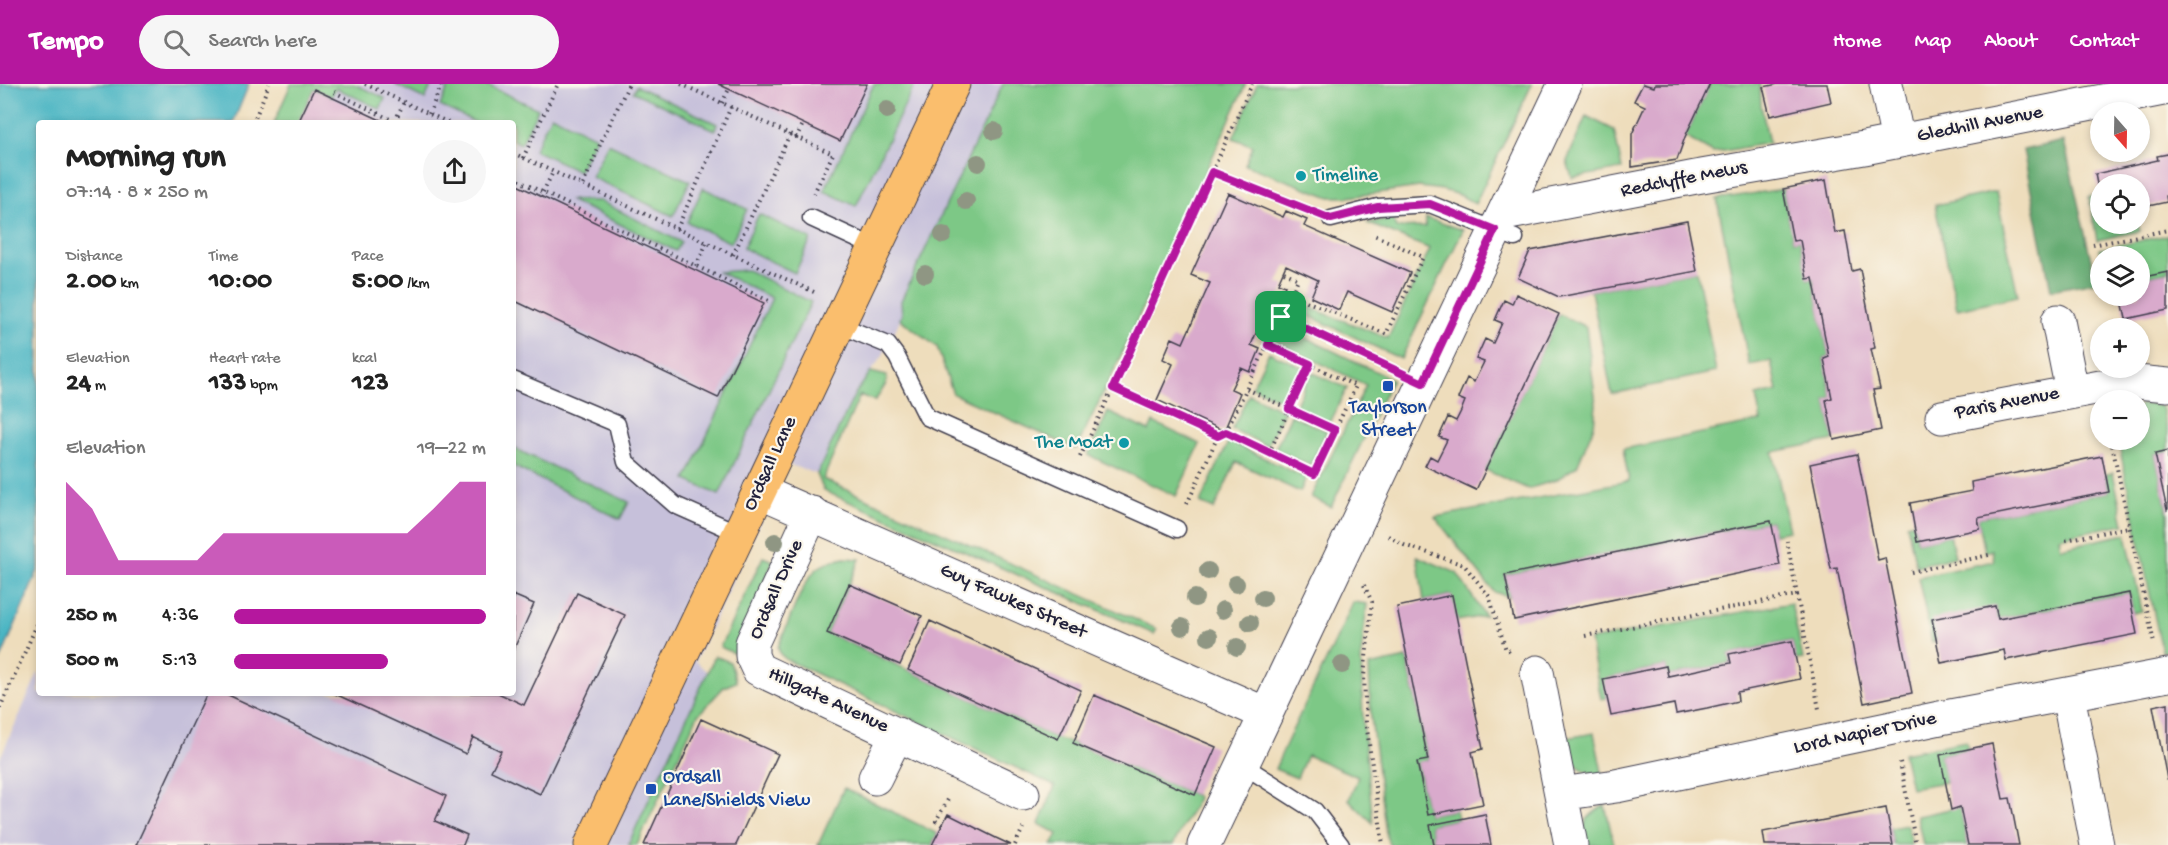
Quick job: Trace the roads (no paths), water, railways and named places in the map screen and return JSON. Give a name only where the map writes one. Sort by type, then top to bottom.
[{"type":"main road","name":"Ordsall Lane","points":[[591,845],[953,84]]},
{"type":"street","points":[[1204,845],[1423,383],[1504,227],[1565,84]]},
{"type":"street","name":"Gledhill Avenue","points":[[1886,84],[1898,141]]},
{"type":"street","name":"Gledhill Avenue","points":[[1864,148],[2168,88]]},
{"type":"street","name":"Redclyffe Mews","points":[[1504,227],[1696,177],[1864,148]]},
{"type":"street","name":"Paris Avenue","points":[[2058,321],[2072,391]]},
{"type":"street","name":"Paris Avenue","points":[[1942,417],[2072,391],[2137,382],[2168,385]]},
{"type":"street","name":"Guy Fawkes Street","points":[[759,491],[1266,714]]},
{"type":"street","name":"Ordsall Drive","points":[[758,669],[752,656],[752,643],[812,513]]},
{"type":"street","points":[[1525,662],[1562,794],[1571,845]]},
{"type":"street","name":"Lord Napier Drive","points":[[1562,794],[1616,786],[1940,718],[2068,695],[2162,664]]},
{"type":"street","name":"Hillgate Avenue","points":[[758,669],[1023,794]]},
{"type":"street","points":[[2068,695],[2097,845]]},
{"type":"street","name":"Hillgate Avenue","points":[[875,778],[897,734]]},
{"type":"lane","points":[[1331,219],[1378,207],[1430,204],[1504,227]]},
{"type":"lane","points":[[811,218],[874,247]]},
{"type":"lane","points":[[837,324],[888,345],[897,357],[927,417],[1177,529]]},
{"type":"lane","points":[[516,381],[617,424],[626,462],[675,505],[738,533]]},
{"type":"lane","points":[[1243,765],[1315,811],[1341,845]]},
{"type":"water","points":[[0,84],[249,84],[234,120],[36,120],[36,575],[0,661]]},
{"type":"place","name":"Timeline","points":[[1301,176]]},
{"type":"place","name":"Taylorson Street","points":[[1388,386]]},
{"type":"place","name":"The Moat","points":[[1124,443]]},
{"type":"place","name":"Ordsall Lane/Shields View","points":[[651,789]]}]
